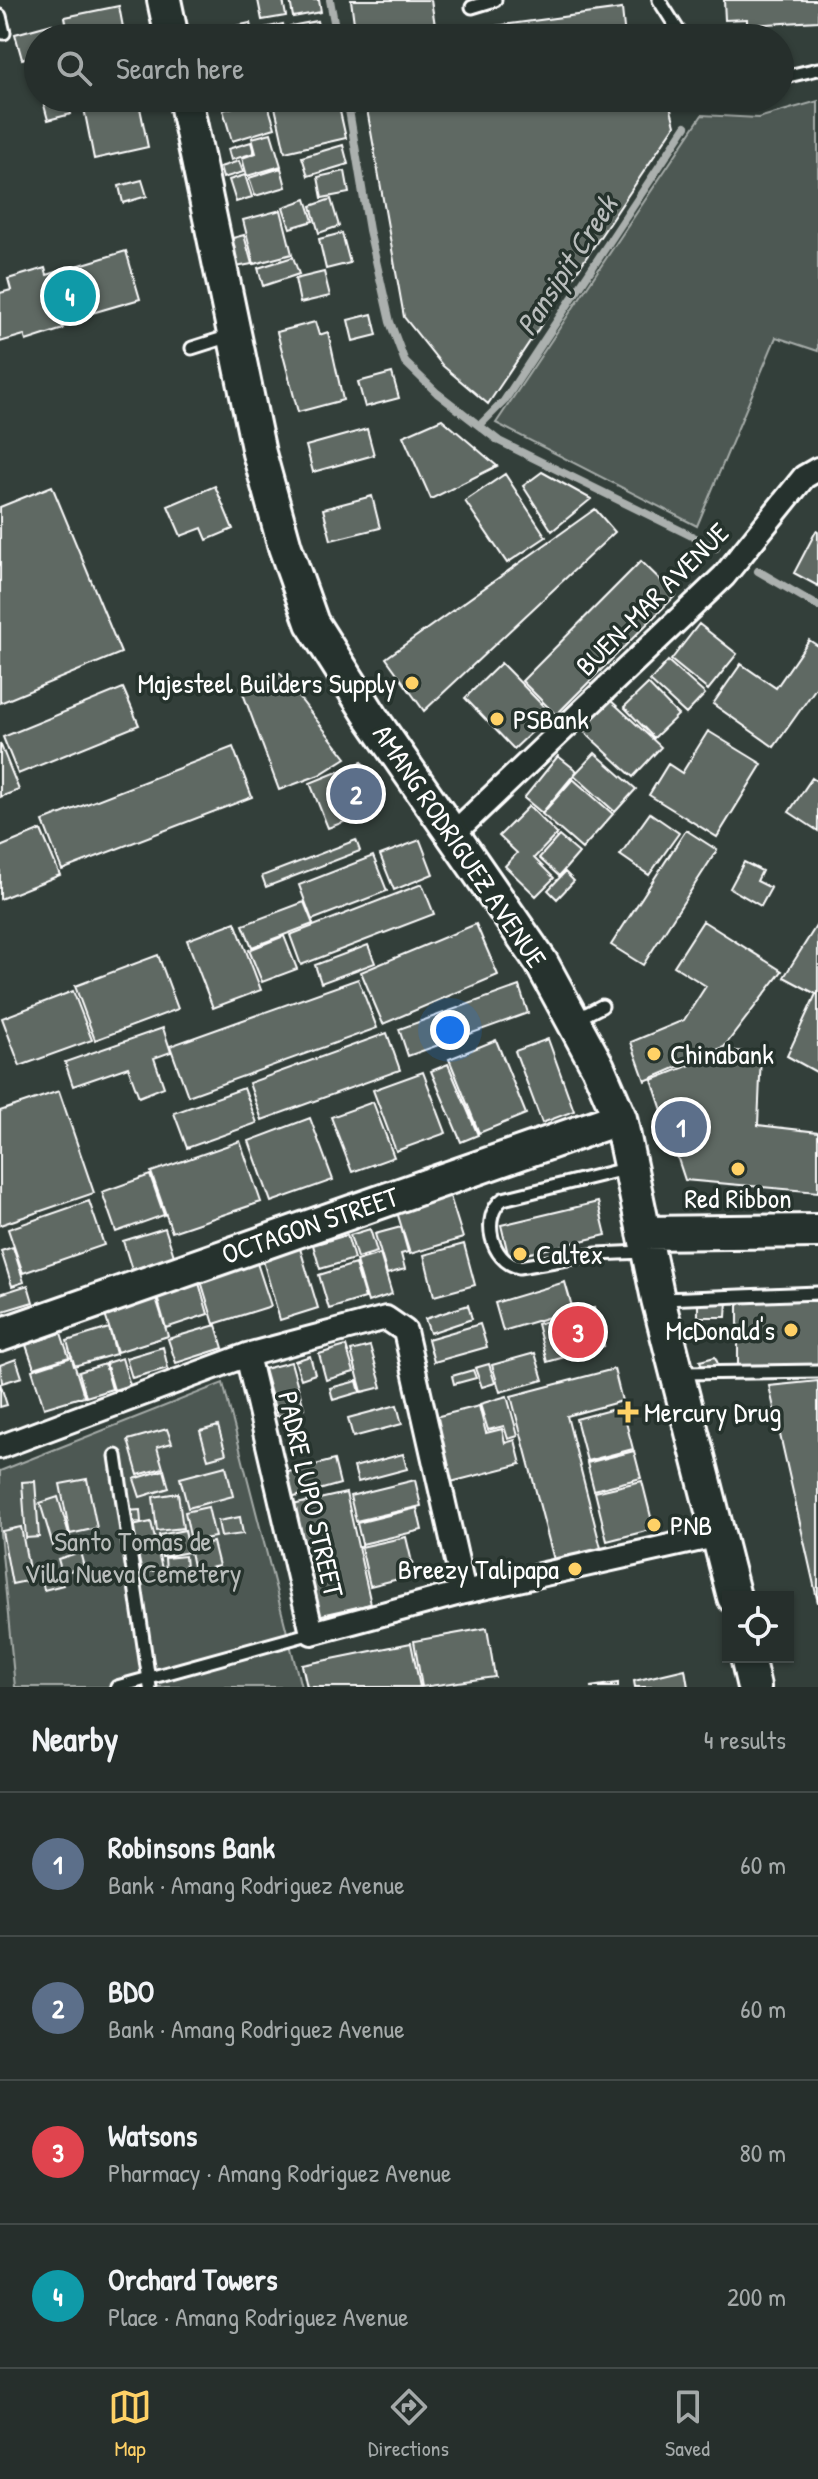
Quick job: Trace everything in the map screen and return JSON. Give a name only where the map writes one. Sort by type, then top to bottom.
[{"type":"main road","points":[[164,0],[169,24]]},
{"type":"main road","name":"AMANG RODRIGUEZ AVENUE","points":[[188,112],[234,335],[277,520],[312,623],[372,718],[525,938],[588,1013],[620,1118],[658,1299],[733,1591]]},
{"type":"main road","name":"OCTAGON STREET","points":[[0,1335],[620,1118]]},
{"type":"main road","points":[[646,1243],[818,1231]]},
{"type":"main road","points":[[748,1663],[754,1687]]},
{"type":"street","name":"BUEN-MAR AVENUE","points":[[453,834],[724,576],[804,477],[818,469]]},
{"type":"street","points":[[0,1447],[247,1355],[386,1318],[405,1331],[464,1592]]},
{"type":"street","name":"PADRE LUPO STREET","points":[[247,1355],[312,1633],[464,1592],[719,1535]]},
{"type":"lane","points":[[472,7],[495,0]]},
{"type":"lane","points":[[659,0],[674,24]]},
{"type":"lane","points":[[0,16],[4,33]]},
{"type":"lane","points":[[794,75],[818,69]]},
{"type":"lane","points":[[192,348],[234,335]]},
{"type":"lane","points":[[630,1168],[503,1199],[491,1211],[489,1221],[502,1260],[519,1267],[646,1243]]},
{"type":"lane","points":[[658,1299],[818,1293]]},
{"type":"lane","points":[[677,1373],[818,1371]]},
{"type":"lane","points":[[116,1456],[150,1683]]},
{"type":"lane","points":[[117,1687],[150,1683],[312,1633]]},
{"type":"green space","points":[[818,101],[818,351],[776,337],[697,526],[496,423],[702,115],[758,118],[779,112],[794,112],[794,108]]},
{"type":"green space","name":"Santo Tomas de Villa Nueva Cemetery","points":[[223,1383],[301,1687],[15,1687],[0,1533],[0,1471]]},
{"type":"building","points":[[258,0],[283,0],[286,16],[262,20]]},
{"type":"building","points":[[290,0],[319,0],[321,12],[293,17]]},
{"type":"building","points":[[351,0],[431,0],[435,24],[354,24]]},
{"type":"building","points":[[724,0],[818,0],[818,21],[747,24],[747,19],[725,20]]},
{"type":"building","points":[[119,6],[122,24],[66,24],[65,17]]},
{"type":"building","points":[[622,9],[624,24],[510,24]]},
{"type":"building","points":[[24,32],[24,58],[22,59],[15,34]]},
{"type":"building","points":[[46,112],[70,112],[71,114],[48,120]]},
{"type":"building","points":[[85,112],[141,112],[148,147],[94,159]]},
{"type":"building","points":[[224,112],[270,112],[275,128],[232,141]]},
{"type":"building","points":[[276,112],[340,112],[346,138],[285,152]]},
{"type":"building","points":[[367,112],[672,112],[675,125],[488,404],[443,366],[404,317]]},
{"type":"building","points":[[271,133],[281,166],[247,176],[242,158],[256,153],[252,138]]},
{"type":"building","points":[[251,142],[254,153],[231,160],[228,149]]},
{"type":"building","points":[[343,145],[348,164],[308,176],[302,157]]},
{"type":"building","points":[[239,161],[243,172],[223,178],[220,167]]},
{"type":"building","points":[[281,168],[286,187],[255,196],[249,178]]},
{"type":"building","points":[[345,171],[349,193],[322,198],[318,177]]},
{"type":"building","points":[[245,175],[252,197],[236,202],[229,180]]},
{"type":"building","points":[[142,180],[147,196],[123,203],[119,186]]},
{"type":"building","points":[[306,199],[313,221],[290,228],[283,207]]},
{"type":"building","points":[[331,199],[339,226],[319,233],[311,206]]},
{"type":"building","points":[[281,210],[292,254],[254,264],[243,220]]},
{"type":"building","points":[[342,233],[350,263],[326,269],[319,239]]},
{"type":"building","points":[[244,235],[252,264],[236,267],[229,239]]},
{"type":"building","points":[[126,251],[140,299],[61,322],[63,329],[26,341],[24,335],[0,342],[0,293],[11,290],[8,279],[45,268],[47,275]]},
{"type":"building","points":[[293,257],[299,274],[263,286],[258,268]]},
{"type":"building","points":[[324,272],[330,296],[300,303],[295,279]]},
{"type":"building","points":[[372,314],[377,335],[353,341],[348,320]]},
{"type":"building","points":[[315,322],[319,335],[328,332],[343,400],[298,412],[277,332]]},
{"type":"building","points":[[392,373],[399,398],[365,407],[358,382]]},
{"type":"building","points":[[442,419],[497,466],[431,499],[403,436]]},
{"type":"building","points":[[367,429],[374,455],[313,472],[306,446]]},
{"type":"building","points":[[542,472],[591,499],[552,531],[523,486]]},
{"type":"building","points":[[505,474],[546,537],[507,563],[465,501]]},
{"type":"building","points":[[52,486],[121,653],[0,703],[0,507]]},
{"type":"building","points":[[215,486],[233,529],[207,540],[202,528],[181,536],[168,506]]},
{"type":"building","points":[[372,496],[380,528],[331,540],[323,509]]},
{"type":"building","points":[[595,509],[615,532],[424,711],[386,658]]},
{"type":"building","points":[[818,532],[818,586],[794,573]]},
{"type":"building","points":[[641,561],[676,595],[556,715],[522,681]]},
{"type":"building","points":[[699,624],[737,654],[708,690],[671,660]]},
{"type":"building","points":[[809,640],[818,646],[818,685],[774,747],[713,704],[741,664],[776,688]]},
{"type":"building","points":[[668,661],[705,694],[686,714],[650,681]]},
{"type":"building","points":[[501,663],[551,714],[514,749],[465,698]]},
{"type":"building","points":[[280,673],[346,758],[319,775],[279,790],[241,688]]},
{"type":"building","points":[[648,684],[678,715],[654,738],[624,707]]},
{"type":"building","points":[[123,688],[139,725],[18,774],[3,737]]},
{"type":"building","points":[[608,698],[661,747],[633,777],[580,728]]},
{"type":"building","points":[[708,731],[762,764],[717,837],[649,795],[668,764],[682,773]]},
{"type":"building","points":[[0,743],[19,790],[0,797]]},
{"type":"building","points":[[233,747],[252,797],[62,870],[43,821]]},
{"type":"building","points":[[595,753],[636,789],[615,812],[574,775]]},
{"type":"building","points":[[558,756],[577,771],[542,813],[524,798]]},
{"type":"building","points":[[362,762],[381,808],[328,828],[310,783]]},
{"type":"building","points":[[812,778],[818,782],[818,831],[789,812]]},
{"type":"building","points":[[573,779],[613,814],[582,849],[542,814]]},
{"type":"building","points":[[529,806],[557,834],[534,858],[554,878],[536,896],[505,866],[517,853],[499,836]]},
{"type":"building","points":[[650,813],[679,833],[649,875],[620,855]]},
{"type":"building","points":[[41,830],[60,875],[0,899],[0,847]]},
{"type":"building","points":[[686,830],[717,850],[643,965],[611,945]]},
{"type":"building","points":[[559,836],[579,853],[559,876],[539,858]]},
{"type":"building","points":[[356,840],[360,851],[266,887],[262,876]]},
{"type":"building","points":[[420,840],[433,874],[394,890],[380,855]]},
{"type":"building","points":[[373,856],[387,891],[312,920],[299,885]]},
{"type":"building","points":[[744,862],[762,871],[757,881],[771,888],[761,906],[730,888]]},
{"type":"building","points":[[565,872],[574,881],[557,899],[548,890]]},
{"type":"building","points":[[422,884],[434,914],[301,965],[290,935]]},
{"type":"building","points":[[304,902],[313,924],[252,947],[243,925]]},
{"type":"building","points":[[703,921],[782,971],[724,1047],[645,1081],[631,1042],[684,1020],[706,986],[674,966]]},
{"type":"building","points":[[235,922],[261,990],[213,1008],[187,940]]},
{"type":"building","points":[[818,923],[818,1073],[787,1056],[816,994],[784,977]]},
{"type":"building","points":[[476,924],[498,975],[383,1024],[361,972]]},
{"type":"building","points":[[284,936],[297,969],[262,982],[249,950]]},
{"type":"building","points":[[368,945],[375,963],[321,983],[315,965]]},
{"type":"building","points":[[158,955],[178,1009],[95,1040],[75,986]]},
{"type":"building","points":[[358,979],[377,1028],[188,1096],[170,1046]]},
{"type":"building","points":[[519,986],[528,1013],[408,1056],[399,1029]]},
{"type":"building","points":[[73,991],[92,1040],[20,1066],[2,1018]]},
{"type":"building","points":[[163,1028],[171,1052],[154,1058],[164,1087],[139,1097],[128,1067],[73,1086],[65,1062]]},
{"type":"building","points":[[387,1033],[400,1070],[262,1120],[249,1083]]},
{"type":"building","points":[[548,1039],[574,1111],[542,1123],[515,1051]]},
{"type":"building","points":[[496,1040],[526,1114],[479,1133],[449,1059]]},
{"type":"building","points":[[728,1050],[761,1054],[758,1125],[818,1132],[818,1192],[685,1180],[652,1080]]},
{"type":"building","points":[[448,1064],[478,1135],[461,1142],[431,1071]]},
{"type":"building","points":[[423,1072],[446,1133],[396,1151],[373,1090]]},
{"type":"building","points":[[244,1088],[257,1123],[187,1148],[174,1113]]},
{"type":"building","points":[[59,1091],[94,1193],[0,1225],[0,1111]]},
{"type":"building","points":[[373,1102],[394,1157],[352,1172],[331,1117]]},
{"type":"building","points":[[310,1118],[333,1180],[271,1202],[249,1141]]},
{"type":"building","points":[[240,1141],[261,1202],[172,1232],[151,1172]]},
{"type":"building","points":[[150,1175],[164,1215],[116,1232],[102,1192]]},
{"type":"building","points":[[449,1193],[463,1238],[410,1254],[396,1209]]},
{"type":"building","points":[[89,1201],[104,1245],[23,1273],[8,1229]]},
{"type":"building","points":[[598,1202],[606,1235],[509,1258],[501,1225]]},
{"type":"building","points":[[401,1227],[408,1252],[401,1254],[405,1269],[387,1274],[375,1234]]},
{"type":"building","points":[[165,1228],[174,1256],[132,1270],[123,1241]]},
{"type":"building","points":[[370,1229],[377,1252],[357,1258],[350,1235]]},
{"type":"building","points":[[347,1235],[354,1259],[320,1269],[313,1245]]},
{"type":"building","points":[[464,1244],[475,1285],[434,1296],[424,1255]]},
{"type":"building","points":[[299,1245],[318,1308],[280,1320],[262,1257]]},
{"type":"building","points":[[13,1247],[24,1282],[12,1286],[1,1251]]},
{"type":"building","points":[[380,1254],[392,1294],[368,1302],[356,1261]]},
{"type":"building","points":[[257,1263],[271,1306],[214,1324],[201,1281]]},
{"type":"building","points":[[355,1264],[365,1298],[329,1309],[319,1275]]},
{"type":"building","points":[[565,1282],[573,1310],[503,1331],[495,1303]]},
{"type":"building","points":[[199,1283],[208,1314],[166,1328],[157,1297]]},
{"type":"building","points":[[28,1285],[33,1302],[0,1312],[0,1294]]},
{"type":"building","points":[[156,1298],[168,1336],[117,1352],[105,1315]]},
{"type":"building","points":[[698,1300],[727,1300],[726,1317],[698,1317]]},
{"type":"building","points":[[738,1301],[818,1301],[818,1366],[738,1366]]},
{"type":"building","points":[[468,1305],[472,1319],[430,1333],[425,1319]]},
{"type":"building","points":[[594,1308],[604,1346],[547,1362],[537,1324]]},
{"type":"building","points":[[480,1324],[487,1347],[434,1362],[428,1339]]},
{"type":"building","points":[[216,1325],[223,1348],[176,1363],[168,1339]]},
{"type":"building","points":[[109,1328],[116,1354],[74,1366],[67,1341]]},
{"type":"building","points":[[61,1333],[69,1357],[34,1368],[26,1345]]},
{"type":"building","points":[[346,1346],[354,1372],[326,1380],[319,1354]]},
{"type":"building","points":[[370,1346],[382,1387],[362,1392],[351,1351]]},
{"type":"building","points":[[163,1347],[168,1368],[132,1378],[126,1358]]},
{"type":"building","points":[[535,1353],[543,1380],[500,1392],[492,1365]]},
{"type":"building","points":[[310,1356],[315,1374],[301,1379],[295,1361]]},
{"type":"building","points":[[72,1357],[84,1396],[44,1408],[32,1370]]},
{"type":"building","points":[[715,1357],[718,1364],[703,1369],[700,1361]]},
{"type":"building","points":[[122,1358],[130,1385],[114,1390],[106,1363]]},
{"type":"building","points":[[16,1359],[22,1377],[2,1383],[0,1365]]},
{"type":"building","points":[[291,1362],[304,1408],[277,1416],[264,1369]]},
{"type":"building","points":[[105,1364],[112,1389],[86,1397],[79,1372]]},
{"type":"building","points":[[489,1364],[495,1383],[482,1387],[475,1368]]},
{"type":"building","points":[[614,1369],[622,1401],[567,1416],[601,1548],[554,1560],[511,1396]]},
{"type":"building","points":[[473,1370],[476,1378],[454,1384],[452,1376]]},
{"type":"building","points":[[357,1381],[360,1392],[333,1400],[330,1388]]},
{"type":"building","points":[[818,1381],[818,1603],[769,1386]]},
{"type":"building","points":[[0,1383],[7,1405],[0,1407]]},
{"type":"building","points":[[507,1396],[518,1436],[508,1439],[504,1426],[488,1430],[480,1404]]},
{"type":"building","points":[[397,1405],[402,1424],[353,1437],[348,1418]]},
{"type":"building","points":[[479,1406],[486,1433],[502,1429],[505,1443],[515,1440],[521,1464],[447,1483],[431,1418]]},
{"type":"building","points":[[622,1407],[633,1449],[587,1461],[576,1419]]},
{"type":"building","points":[[218,1426],[226,1454],[208,1459],[200,1431]]},
{"type":"building","points":[[167,1429],[172,1443],[157,1447],[163,1468],[138,1475],[128,1440]]},
{"type":"building","points":[[634,1451],[641,1478],[594,1490],[587,1463]]},
{"type":"building","points":[[403,1454],[407,1469],[358,1482],[354,1467]]},
{"type":"building","points":[[334,1460],[340,1484],[284,1500],[277,1475]]},
{"type":"building","points":[[226,1466],[233,1496],[188,1508],[180,1478]]},
{"type":"building","points":[[164,1470],[169,1488],[140,1497],[134,1479]]},
{"type":"building","points":[[87,1479],[97,1528],[70,1534],[60,1484]]},
{"type":"building","points":[[415,1480],[421,1506],[356,1521],[350,1496]]},
{"type":"building","points":[[35,1481],[39,1537],[26,1538],[22,1482]]},
{"type":"building","points":[[642,1481],[654,1529],[607,1541],[595,1492]]},
{"type":"building","points":[[178,1493],[183,1528],[157,1531],[153,1497]]},
{"type":"building","points":[[346,1493],[371,1604],[313,1617],[288,1506]]},
{"type":"building","points":[[58,1497],[72,1544],[54,1549],[40,1503]]},
{"type":"building","points":[[208,1507],[215,1537],[191,1541],[185,1512]]},
{"type":"building","points":[[417,1508],[422,1530],[362,1544],[357,1523]]},
{"type":"building","points":[[140,1510],[141,1522],[128,1523],[127,1511]]},
{"type":"building","points":[[240,1517],[243,1534],[221,1537],[218,1521]]},
{"type":"building","points":[[151,1522],[162,1569],[142,1573],[132,1526]]},
{"type":"building","points":[[21,1527],[31,1580],[12,1584],[2,1531]]},
{"type":"building","points":[[185,1530],[189,1552],[162,1557],[159,1535]]},
{"type":"building","points":[[406,1537],[415,1575],[370,1586],[361,1547]]},
{"type":"building","points":[[213,1542],[219,1566],[194,1571],[189,1547]]},
{"type":"building","points":[[80,1552],[84,1567],[62,1573],[58,1559]]},
{"type":"building","points":[[185,1556],[186,1568],[166,1571],[165,1558]]},
{"type":"building","points":[[60,1570],[63,1585],[44,1590],[41,1575]]},
{"type":"building","points":[[487,1628],[495,1677],[422,1687],[414,1641]]},
{"type":"building","points":[[411,1643],[420,1687],[307,1687],[302,1665]]},
{"type":"building","points":[[685,1669],[688,1687],[635,1687],[634,1681]]},
{"type":"building","points":[[618,1683],[618,1687],[590,1687]]},
{"type":"waterway","points":[[330,0],[334,24]]},
{"type":"waterway","points":[[349,112],[369,230],[390,322],[405,362],[437,393],[499,441],[716,548]]},
{"type":"waterway","name":"Pansipit Creek","points":[[480,425],[504,401],[686,126]]},
{"type":"waterway","name":"Pansipit Creek","points":[[758,571],[818,606]]},
{"type":"place","name":"Orchard Towers","points":[[70,296]]},
{"type":"place","name":"Majesteel Builders Supply","points":[[412,683]]},
{"type":"place","name":"PSBank","points":[[497,719]]},
{"type":"place","name":"BDO","points":[[356,794]]},
{"type":"place","name":"Chinabank","points":[[654,1054]]},
{"type":"place","name":"Robinsons Bank","points":[[681,1127]]},
{"type":"place","name":"Red Ribbon","points":[[738,1169]]},
{"type":"place","name":"Caltex","points":[[520,1254]]},
{"type":"place","name":"McDonald's","points":[[791,1330]]},
{"type":"place","name":"Watsons","points":[[578,1332]]},
{"type":"place","name":"Mercury Drug","points":[[628,1412]]},
{"type":"place","name":"PNB","points":[[654,1525]]},
{"type":"place","name":"Breezy Talipapa","points":[[575,1569]]}]
